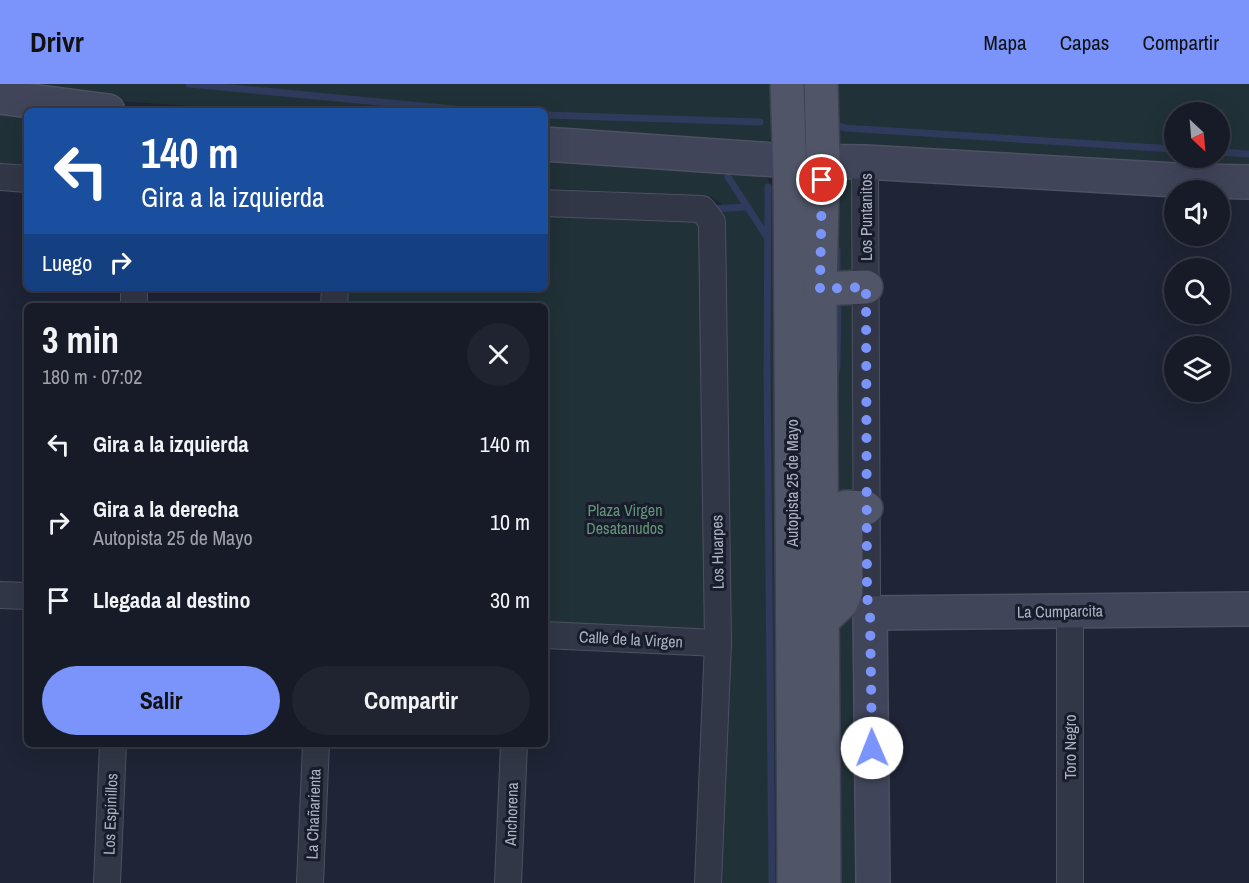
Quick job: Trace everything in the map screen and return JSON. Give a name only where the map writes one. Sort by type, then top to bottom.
[{"type":"main road","name":"Autopista 25 de Mayo","points":[[787,84],[790,161],[794,883]]},
{"type":"main road","name":"Autopista 25 de Mayo","points":[[821,84],[824,883]]},
{"type":"main road","points":[[820,289],[866,287]]},
{"type":"main road","points":[[823,620],[840,603],[846,592],[846,507],[866,508]]},
{"type":"street","points":[[0,97],[85,108]]},
{"type":"street","points":[[548,144],[790,161],[823,160],[1193,181],[1249,182]]},
{"type":"street","name":"Los Puntanitos","points":[[865,162],[866,508],[867,597],[870,613],[873,883]]},
{"type":"street","points":[[0,177],[24,179]]},
{"type":"street","name":"Los Huarpes","points":[[548,203],[702,209],[712,222],[718,643],[708,883]]},
{"type":"street","points":[[0,595],[24,596]]},
{"type":"street","name":"La Cumparcita","points":[[870,613],[1249,609]]},
{"type":"street","name":"Toro Negro","points":[[1070,611],[1070,883]]},
{"type":"street","name":"Calle de la Virgen","points":[[548,634],[718,643]]},
{"type":"street","name":"Los Espinillos","points":[[107,883],[113,747]]},
{"type":"street","name":"La Chañarienta","points":[[310,883],[316,747]]},
{"type":"street","name":"Anchorena","points":[[508,883],[514,747]]},
{"type":"green space","points":[[0,84],[775,84],[775,135],[761,147],[548,131],[548,108],[219,108],[88,99]]},
{"type":"green space","points":[[829,84],[1249,84],[1249,170],[1213,168],[1230,168],[1230,102],[1164,102],[1164,165],[851,148],[840,143],[833,132]]},
{"type":"green space","points":[[0,114],[24,116],[24,168],[0,166]]},
{"type":"green space","points":[[548,157],[755,171],[768,179],[775,191],[781,883],[719,883],[728,641],[721,203],[712,197],[548,188]]},
{"type":"green space","points":[[857,171],[858,275],[825,280],[829,177]]},
{"type":"green space","name":"Plaza Virgen Desatanudos","points":[[548,212],[691,219],[698,224],[702,230],[708,617],[703,627],[691,632],[548,623],[548,303],[344,303],[345,291],[548,291]]},
{"type":"green space","points":[[825,299],[854,300],[854,490],[840,502],[839,584]]},
{"type":"green space","points":[[852,523],[861,883],[832,883],[828,638]]},
{"type":"waterway","points":[[189,84],[443,108]]},
{"type":"waterway","points":[[548,115],[760,122]]},
{"type":"waterway","points":[[837,125],[845,128],[1164,148]]},
{"type":"waterway","points":[[1230,153],[1249,154]]},
{"type":"waterway","points":[[728,177],[767,237]]},
{"type":"waterway","points":[[768,187],[767,376],[772,883]]},
{"type":"waterway","points":[[711,209],[747,207]]},
{"type":"waterway","points":[[837,250],[837,274]]},
{"type":"waterway","points":[[835,376],[838,301]]},
{"type":"route","points":[[822,180],[820,289],[866,287],[867,597],[870,613],[872,748]]}]
